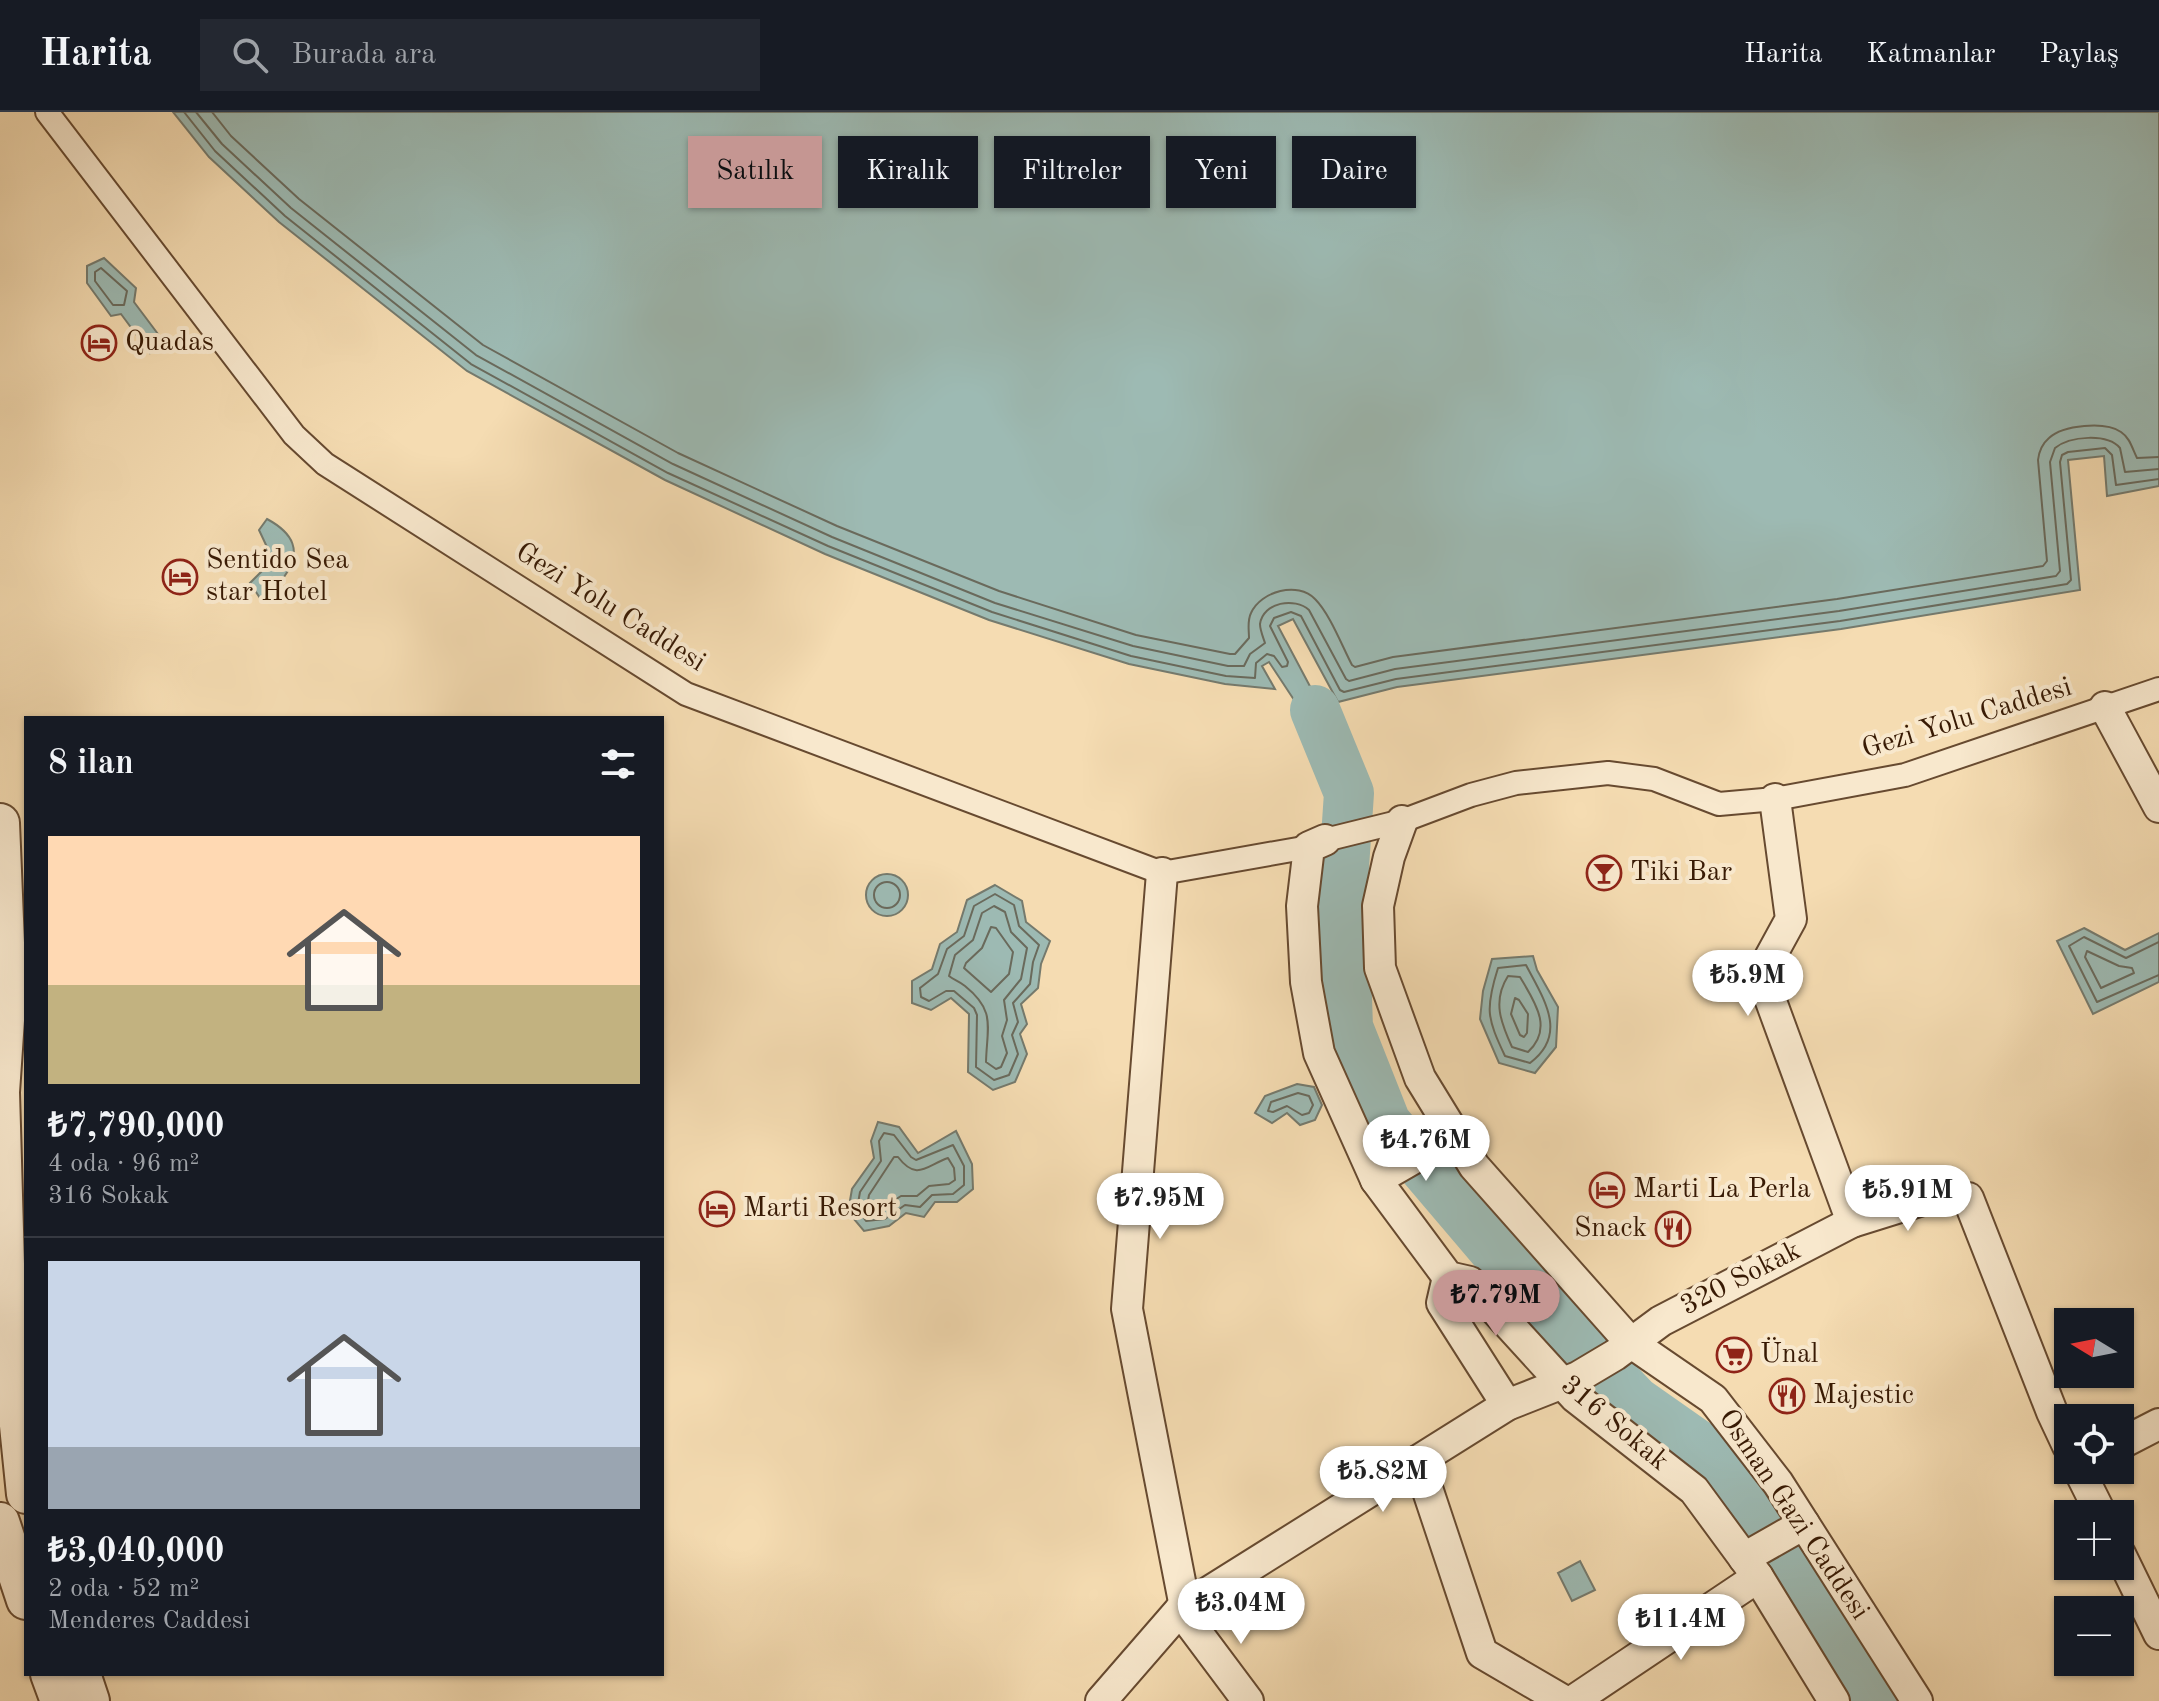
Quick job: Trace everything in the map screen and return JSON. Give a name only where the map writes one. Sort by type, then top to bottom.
[{"type":"street","name":"Gezi Yolu Caddesi","points":[[47,112],[286,426],[325,464],[686,694],[1162,873],[1317,843],[1389,824],[1471,795],[1516,783],[1608,773],[1654,779],[1719,804],[1775,799],[1905,775],[2159,689]]},
{"type":"street","points":[[2105,707],[2159,807]]},
{"type":"street","points":[[1775,799],[1791,919],[1761,974],[1852,1222]]},
{"type":"street","points":[[0,823],[7,991],[0,1092],[6,1298],[24,1474]]},
{"type":"street","name":"Osman Gazi Caddesi","points":[[1389,824],[1389,857],[1378,906],[1380,968],[1444,1141],[1474,1166],[1623,1349],[1713,1399],[1778,1483],[1796,1528],[1917,1701]]},
{"type":"street","name":"316 Sokak","points":[[1317,843],[1302,906],[1306,982],[1319,1053],[1384,1176],[1448,1277],[1470,1282],[1571,1381],[1575,1397],[1694,1490],[1752,1562],[1834,1701]]},
{"type":"street","points":[[1162,873],[1127,1309],[1183,1608],[1248,1701]]},
{"type":"street","points":[[1384,1176],[1444,1141]]},
{"type":"street","name":"320 Sokak","points":[[1101,1701],[1183,1608],[1507,1405],[1571,1381],[1661,1321],[1852,1222],[1932,1197],[1968,1198],[2054,1416]]},
{"type":"street","points":[[1448,1277],[1442,1303],[1507,1405]]},
{"type":"street","points":[[2134,1437],[2159,1424]]},
{"type":"street","points":[[1418,1461],[1482,1653],[1564,1701]]},
{"type":"street","points":[[0,1522],[24,1594]]},
{"type":"street","points":[[1573,1701],[1796,1528]]},
{"type":"street","points":[[2133,1580],[2159,1634]]},
{"type":"street","points":[[51,1676],[60,1701]]},
{"type":"street","points":[[82,1676],[90,1701]]},
{"type":"water","points":[[173,112],[2159,112],[2159,486],[2107,496],[2104,456],[2068,460],[2080,590],[1841,629],[1397,687],[1338,702],[1293,619],[1278,626],[1322,709],[1302,712],[1269,662],[1262,666],[1275,689],[1225,684],[1129,664],[989,620],[825,554],[665,480],[467,371],[279,222],[209,157]]},
{"type":"water","points":[[104,258],[136,288],[134,302],[164,342],[150,353],[121,314],[111,316],[87,283],[87,266]]},
{"type":"water","points":[[267,519],[289,537],[294,551],[290,568],[281,581],[260,598],[250,583],[268,565],[267,547],[259,530]]},
{"type":"water","points":[[887,874],[902,880],[908,895],[902,910],[887,916],[872,910],[866,895],[872,880]]},
{"type":"water","points":[[995,885],[1022,901],[1026,922],[1050,941],[1041,964],[1038,988],[1021,1004],[1027,1024],[1020,1034],[1027,1054],[1015,1082],[993,1090],[968,1072],[969,1014],[951,998],[931,1010],[912,1003],[912,981],[932,969],[940,944],[957,932],[967,900]]},
{"type":"water","points":[[2084,928],[2125,950],[2159,933],[2159,982],[2093,1014],[2057,941]]},
{"type":"water","points":[[1533,956],[1537,970],[1558,1007],[1556,1047],[1535,1073],[1499,1063],[1480,1019],[1483,991],[1492,959]]},
{"type":"water","points":[[1297,1084],[1314,1087],[1322,1105],[1315,1120],[1300,1125],[1287,1113],[1272,1123],[1255,1113],[1265,1096]]},
{"type":"water","points":[[878,1122],[899,1127],[918,1153],[956,1131],[972,1164],[973,1189],[957,1202],[935,1202],[924,1217],[906,1213],[889,1226],[864,1231],[848,1212],[852,1189],[874,1158],[871,1141]]},
{"type":"water","points":[[1580,1561],[1595,1590],[1572,1601],[1558,1573]]},
{"type":"waterway","points":[[1315,710],[1349,793],[1343,882],[1348,1027],[1386,1123],[1505,1263],[1635,1401],[1722,1462],[1874,1701]]},
{"type":"place","name":"Quadas","points":[[99,343]]},
{"type":"place","name":"Sentido Sea star Hotel","points":[[180,577]]},
{"type":"place","name":"Tiki Bar","points":[[1604,873]]},
{"type":"place","name":"Marti La Perla","points":[[1607,1190]]},
{"type":"place","name":"Marti Resort","points":[[717,1209]]},
{"type":"place","name":"Snack","points":[[1673,1229]]},
{"type":"place","name":"Ünal","points":[[1734,1355]]},
{"type":"place","name":"Majestic","points":[[1787,1396]]}]
